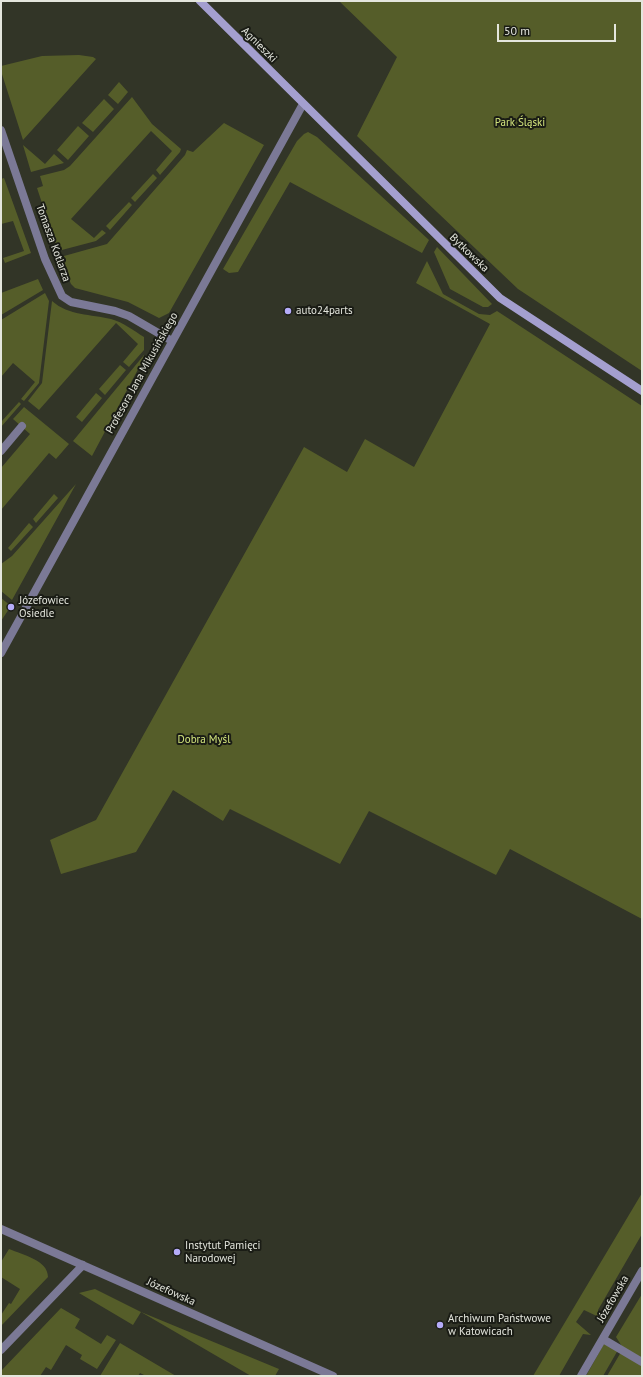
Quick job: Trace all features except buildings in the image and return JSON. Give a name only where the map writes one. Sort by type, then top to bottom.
[{"type":"street","name":"Agnieszki","points":[[200,1],[303,104]]},
{"type":"street","name":"Profesora Jana Mikusińskiego","points":[[1,653],[303,104]]},
{"type":"street","name":"Bytkowska","points":[[303,104],[500,298],[642,392]]},
{"type":"street","name":"Tomasza Kotlarza","points":[[1,130],[45,259],[62,296],[71,302],[129,316],[172,341]]},
{"type":"street","points":[[1,450],[22,426]]},
{"type":"street","name":"Józefowska","points":[[1,1229],[333,1376]]},
{"type":"street","points":[[1,1350],[83,1265]]},
{"type":"street","name":"Józefowska","points":[[582,1376],[642,1271]]},
{"type":"street","name":"Józefowska","points":[[603,1339],[642,1362]]},
{"type":"green space","name":"Park Śląski","points":[[339,1],[642,1],[642,371],[518,289],[357,136],[397,57]]},
{"type":"green space","points":[[79,55],[93,57],[96,59],[23,140],[1,71],[1,66],[42,56]]},
{"type":"green space","points":[[119,82],[128,92],[118,104],[108,95]]},
{"type":"green space","points":[[132,97],[152,124],[181,149],[180,152],[160,175],[156,170],[172,151],[151,131],[71,219],[94,238],[102,230],[106,233],[96,241],[58,251],[37,188],[43,186],[40,176],[64,170],[70,166]]},
{"type":"green space","points":[[104,99],[114,109],[93,132],[82,123]]},
{"type":"green space","points":[[224,123],[264,145],[169,313],[159,318],[128,302],[75,288],[71,284],[62,264],[66,262],[64,256],[107,244],[185,155],[187,150],[193,152]]},
{"type":"green space","points":[[78,126],[89,136],[68,160],[57,150]]},
{"type":"green space","points":[[308,132],[317,137],[429,240],[422,253],[290,182],[238,272],[229,273],[223,269],[297,141]]},
{"type":"green space","points":[[23,145],[45,164],[54,154],[64,163],[31,172]]},
{"type":"green space","points":[[153,174],[157,178],[135,202],[131,198]]},
{"type":"green space","points":[[4,178],[31,253],[5,263],[3,258],[24,251],[13,221],[1,224],[1,179]]},
{"type":"green space","points":[[129,202],[132,205],[110,230],[106,226]]},
{"type":"green space","points":[[437,247],[492,304],[488,307],[483,307],[450,289],[434,252]]},
{"type":"green space","name":"Dobra Myśl","points":[[427,261],[443,294],[479,314],[490,315],[497,311],[642,406],[642,919],[510,849],[496,875],[369,811],[340,864],[230,809],[223,821],[173,790],[136,852],[61,874],[50,840],[96,820],[304,447],[347,472],[365,439],[414,467],[490,324],[416,283]]},
{"type":"green space","points":[[38,279],[43,290],[1,315],[1,293]]},
{"type":"green space","points":[[45,293],[49,301],[39,383],[24,401],[21,399],[35,382],[13,363],[1,377],[1,320]]},
{"type":"green space","points":[[52,301],[73,312],[111,319],[124,324],[144,337],[144,350],[129,367],[123,362],[138,344],[116,323],[39,410],[28,401],[42,383]]},
{"type":"green space","points":[[144,355],[144,358],[92,456],[73,441]]},
{"type":"green space","points":[[120,365],[126,370],[105,395],[99,389]]},
{"type":"green space","points":[[96,393],[102,398],[82,422],[76,417]]},
{"type":"green space","points":[[19,402],[21,404],[1,427],[1,422]]},
{"type":"green space","points":[[24,407],[69,444],[56,459],[49,453],[1,510],[1,468],[30,434],[13,419]]},
{"type":"green space","points":[[76,484],[12,600],[1,591],[1,564],[12,556]]},
{"type":"green space","points":[[54,494],[58,498],[36,523],[33,519]]},
{"type":"green space","points":[[29,523],[33,527],[11,551],[8,548]]},
{"type":"green space","points":[[1,598],[11,606],[1,621]]},
{"type":"green space","points":[[642,1193],[642,1234],[598,1310],[601,1318],[584,1310],[576,1322],[591,1335],[583,1334],[559,1376],[533,1376]]},
{"type":"green space","points":[[9,1249],[39,1262],[47,1271],[48,1277],[1,1326],[1,1315],[9,1303],[11,1304],[20,1289],[1,1277],[1,1262]]},
{"type":"green space","points":[[95,1289],[141,1312],[133,1325],[79,1293]]},
{"type":"green space","points":[[642,1294],[642,1359],[623,1348],[616,1337]]},
{"type":"green space","points":[[61,1308],[80,1319],[75,1328],[101,1344],[107,1335],[116,1340],[97,1369],[80,1359],[82,1355],[66,1345],[51,1370],[46,1367],[40,1376],[1,1376],[1,1371]]},
{"type":"green space","points":[[141,1312],[279,1369],[275,1376],[251,1376]]},
{"type":"green space","points":[[605,1342],[618,1350],[603,1376],[586,1376]]},
{"type":"green space","points":[[120,1343],[176,1376],[146,1376],[140,1373],[138,1376],[100,1376]]},
{"type":"green space","points":[[621,1352],[642,1365],[642,1376],[607,1376]]},
{"type":"place","name":"auto24parts","points":[[288,311]]},
{"type":"place","name":"Józefowiec Osiedle","points":[[11,607]]},
{"type":"place","name":"Instytut Pamięci Narodowej","points":[[177,1252]]},
{"type":"place","name":"Archiwum Państwowe w Katowicach","points":[[440,1325]]}]
